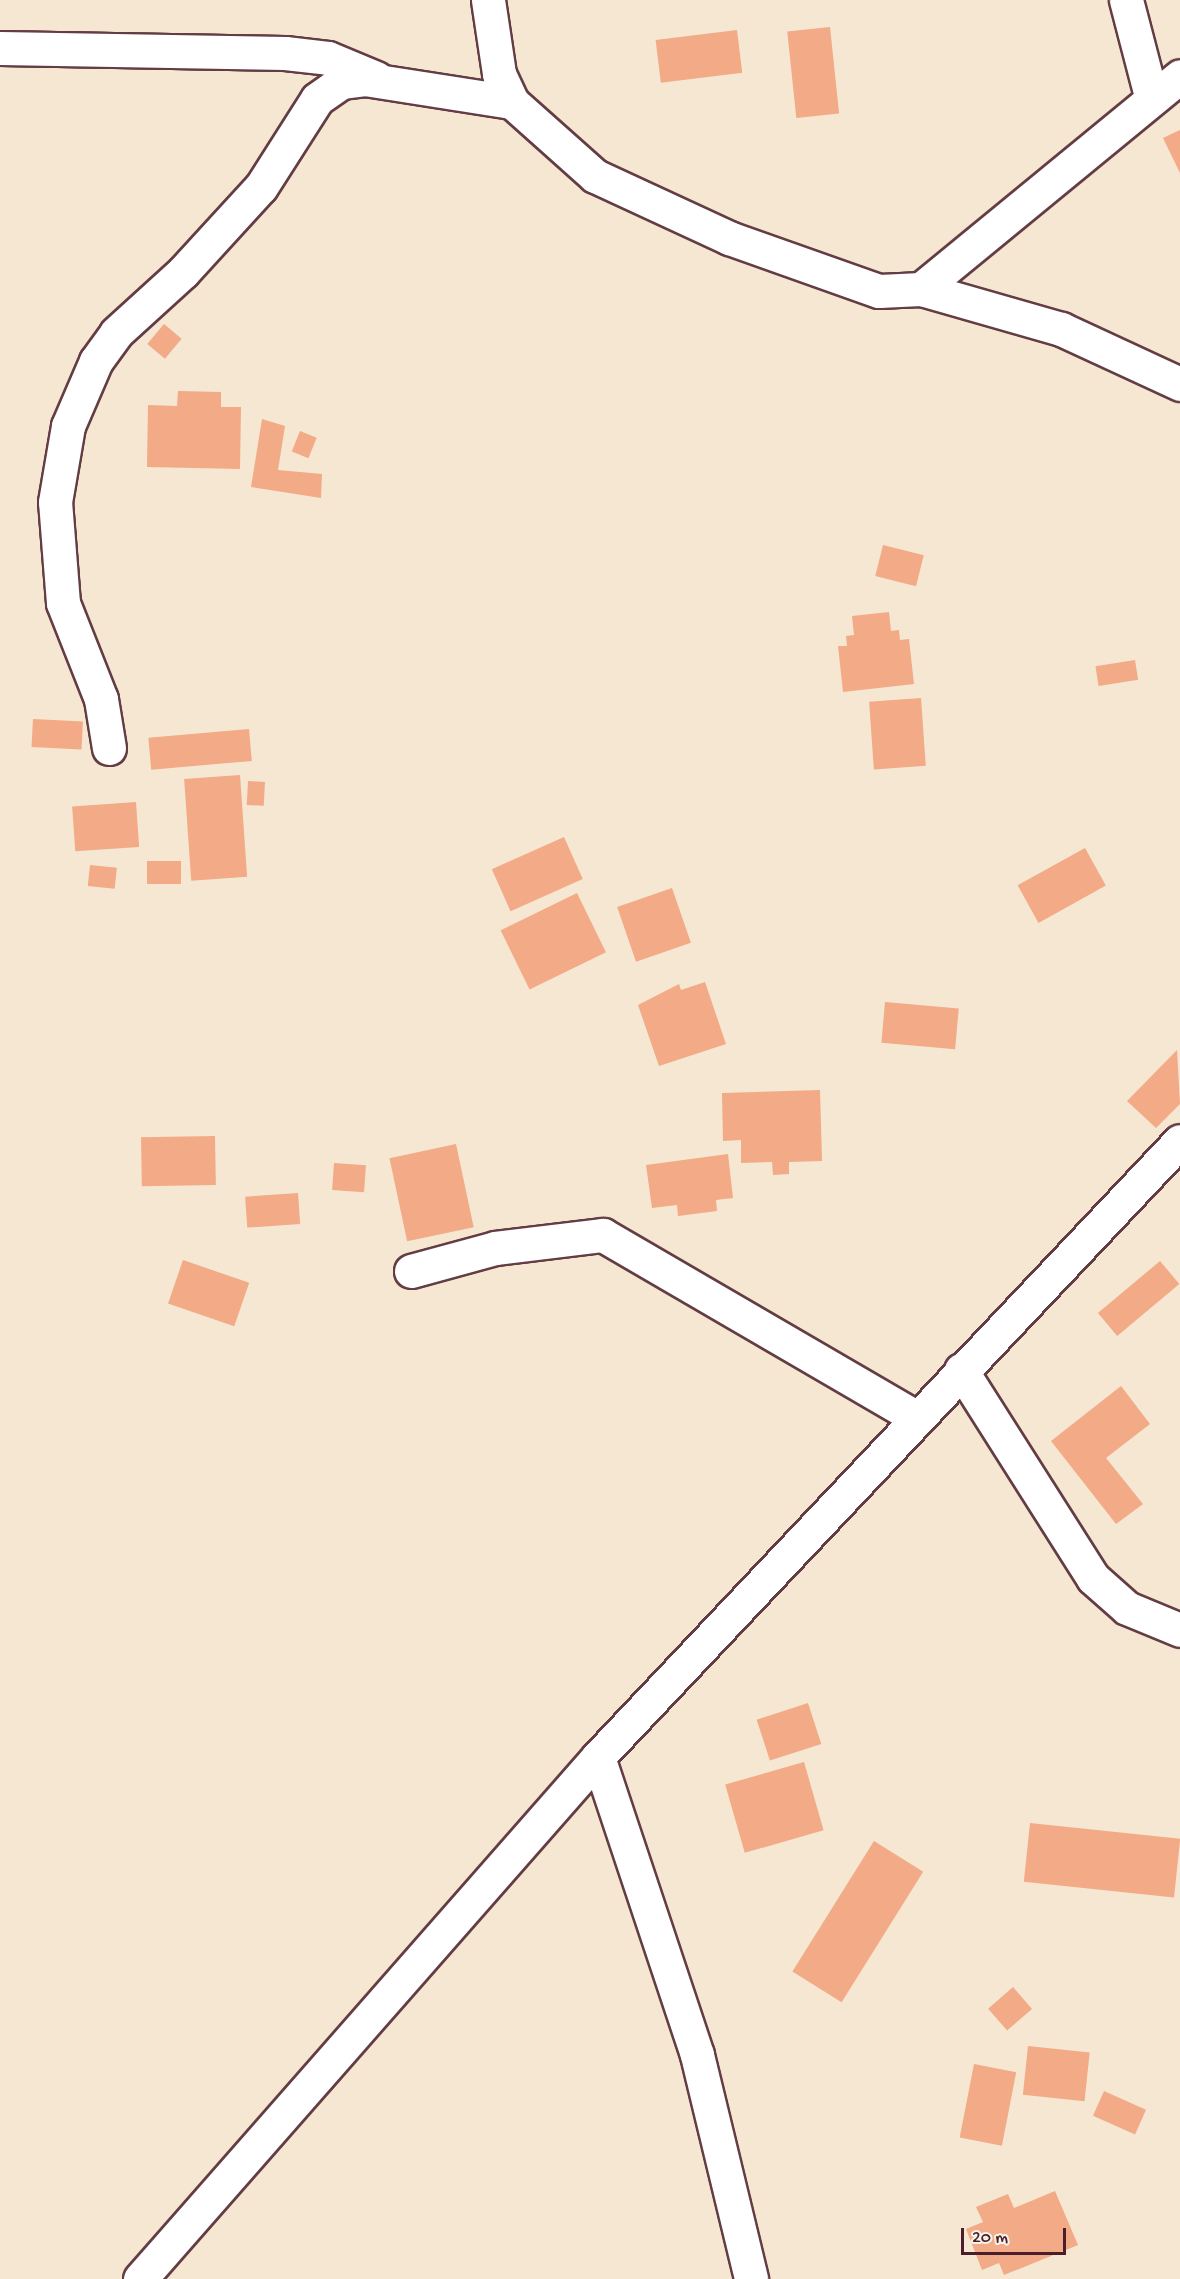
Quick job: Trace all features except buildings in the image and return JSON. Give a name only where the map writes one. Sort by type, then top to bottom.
[{"type":"street","points":[[488,0],[499,74],[512,102],[595,176],[729,238],[879,291],[921,289],[1061,329],[1180,384]]},
{"type":"street","points":[[1126,0],[1151,96]]},
{"type":"street","points":[[0,48],[285,53],[328,58],[389,83]]},
{"type":"street","points":[[921,289],[1151,96],[1180,76]]},
{"type":"street","points":[[109,748],[101,699],[63,603],[55,502],[73,415],[96,361],[116,333],[183,272],[261,187],[317,99],[341,82],[389,83],[512,102]]},
{"type":"street","points":[[140,2279],[598,1757],[916,1417],[1180,1141]]},
{"type":"street","points":[[411,1271],[495,1248],[603,1234],[916,1417]]},
{"type":"street","points":[[961,1370],[1093,1578],[1127,1608],[1180,1630]]},
{"type":"street","points":[[598,1757],[697,2055],[752,2279]]}]
